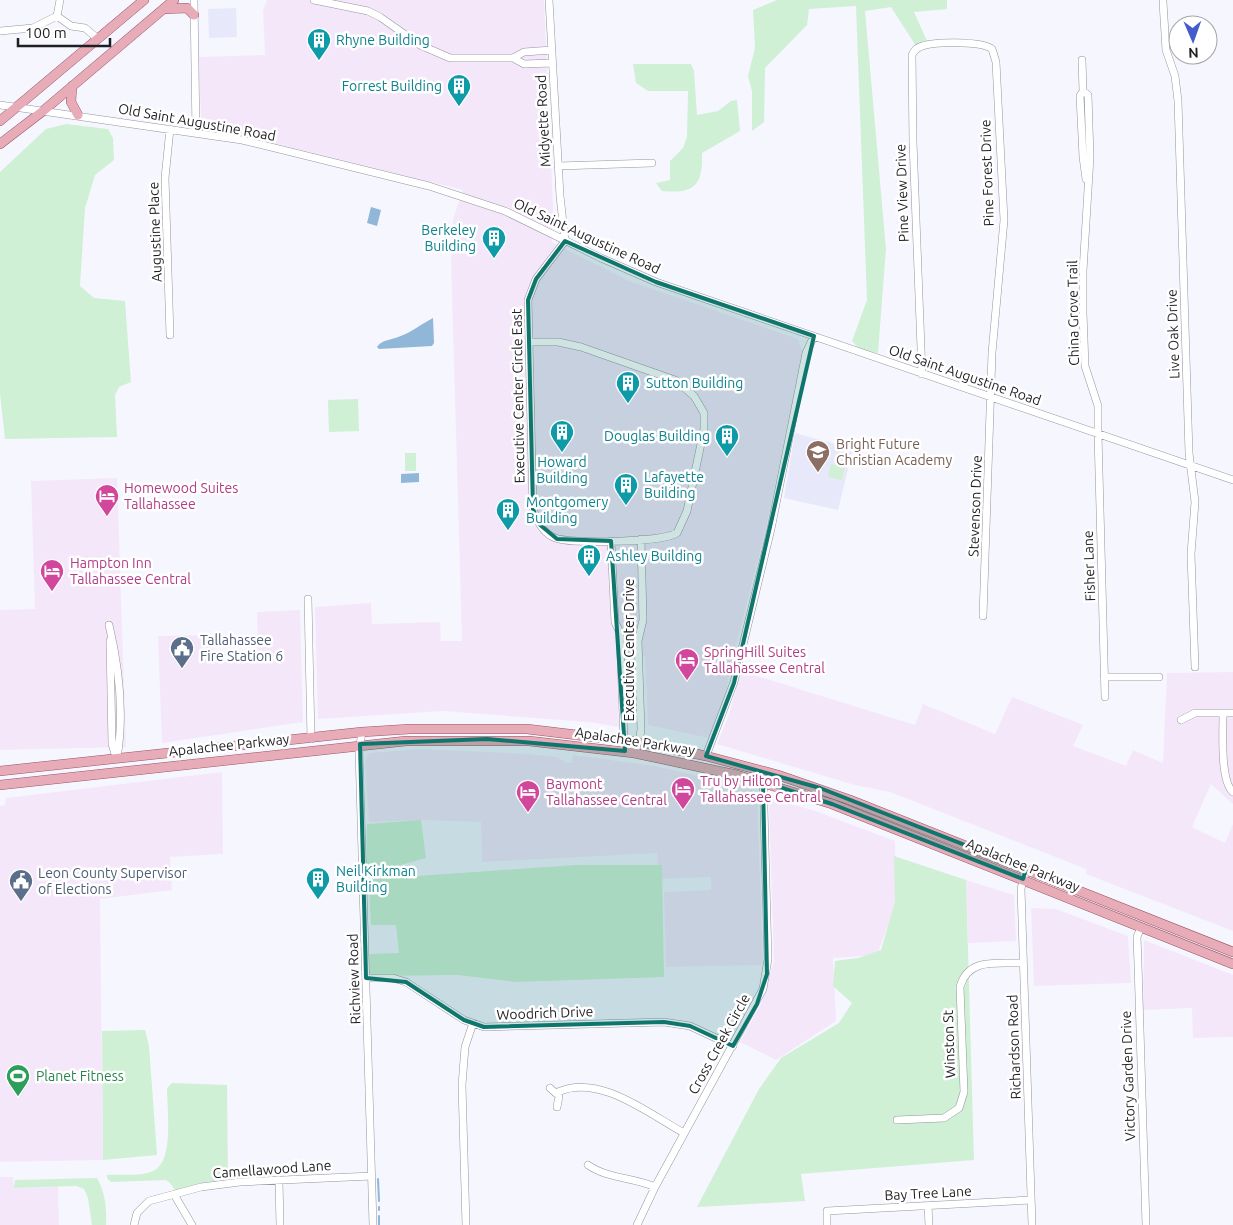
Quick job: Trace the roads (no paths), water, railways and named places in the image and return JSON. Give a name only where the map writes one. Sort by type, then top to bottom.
[{"type":"main road","points":[[0,121],[144,0]]},
{"type":"main road","points":[[0,144],[44,111],[174,0]]},
{"type":"main road","points":[[164,9],[187,8],[194,15]]},
{"type":"main road","points":[[72,86],[71,102],[78,115]]},
{"type":"main road","points":[[487,739],[509,728]]},
{"type":"main road","name":"Apalachee Parkway","points":[[3,771],[362,732],[410,729],[509,728],[624,740],[706,756],[762,771],[850,800],[1231,951]]},
{"type":"main road","name":"Apalachee Parkway","points":[[0,785],[360,744],[406,741],[487,739],[566,744],[634,753],[682,762],[763,782],[850,811],[1233,964]]},
{"type":"main road","points":[[186,764],[210,750],[224,760]]},
{"type":"main road","points":[[117,758],[118,771]]},
{"type":"main road","points":[[0,780],[3,771]]},
{"type":"main road","points":[[1141,927],[1146,922],[1156,921]]},
{"type":"main road","points":[[1212,955],[1225,954],[1231,951],[1233,964]]},
{"type":"street","points":[[58,16],[60,0]]},
{"type":"street","points":[[194,0],[196,133]]},
{"type":"street","points":[[314,0],[368,11],[380,16],[420,45],[450,58],[512,58],[524,52],[552,50]]},
{"type":"street","name":"Midyette Road","points":[[550,0],[558,166],[565,241]]},
{"type":"street","name":"Live Oak Drive","points":[[1163,2],[1166,50],[1175,76],[1178,101],[1190,466],[1195,502],[1191,554],[1195,667]]},
{"type":"street","points":[[0,31],[28,29],[58,16]]},
{"type":"street","points":[[58,16],[71,26],[85,28],[98,39]]},
{"type":"street","name":"Pine View Drive","points":[[922,374],[911,61],[915,50],[920,46],[952,44]]},
{"type":"street","name":"Pine Forest Drive","points":[[952,44],[983,44],[992,49],[996,62],[999,151],[1004,205],[992,353],[991,397]]},
{"type":"street","points":[[512,58],[524,64],[552,63]]},
{"type":"street","name":"China Grove Trail","points":[[1082,60],[1083,91],[1088,95],[1090,157],[1083,271],[1085,366],[1098,406],[1098,434]]},
{"type":"street","name":"Old Saint Augustine Road","points":[[0,105],[196,133],[286,150],[465,196],[505,210],[565,241],[649,280],[1233,480]]},
{"type":"street","name":"Augustine Place","points":[[170,129],[165,178],[170,335]]},
{"type":"street","points":[[558,166],[652,163]]},
{"type":"street","name":"Executive Center Circle East","points":[[565,241],[541,271],[534,285],[528,307],[534,509],[539,524],[552,536],[567,541],[611,540]]},
{"type":"street","points":[[706,756],[729,702],[771,528],[806,353],[814,336]]},
{"type":"street","points":[[529,342],[558,342],[581,347],[675,380],[688,389],[702,407],[705,419],[704,429],[684,523],[674,535],[611,540]]},
{"type":"street","name":"Stevenson Drive","points":[[983,616],[991,397]]},
{"type":"street","name":"Fisher Lane","points":[[1098,434],[1105,697]]},
{"type":"street","name":"Executive Center Drive","points":[[611,540],[615,622],[620,633],[624,740],[634,753],[639,743],[641,729],[638,640],[643,620],[641,539]]},
{"type":"street","points":[[308,599],[311,739]]},
{"type":"street","points":[[109,625],[116,658],[120,742],[117,758],[112,744],[109,625]]},
{"type":"street","points":[[1104,677],[1159,677]]},
{"type":"street","points":[[1181,720],[1195,713],[1233,713]]},
{"type":"street","points":[[1223,714],[1225,776],[1228,786],[1233,792]]},
{"type":"street","name":"Richview Road","points":[[362,732],[360,744],[373,1225]]},
{"type":"street","name":"Cross Creek Circle","points":[[637,1225],[684,1133],[757,1004],[767,974],[762,771]]},
{"type":"street","name":"Richardson Road","points":[[1026,869],[1021,889],[1032,1225]]},
{"type":"street","name":"Victory Garden Drive","points":[[1141,927],[1138,937],[1138,964],[1146,1225]]},
{"type":"street","name":"Winston St","points":[[896,1120],[944,1118],[959,1108],[964,1092],[960,987],[962,979],[967,971],[977,965],[1023,963]]},
{"type":"street","name":"Woodrich Drive","points":[[366,978],[394,978],[406,982],[464,1020],[484,1027],[664,1022],[690,1026],[733,1046]]},
{"type":"street","points":[[466,1225],[462,1085],[465,1047],[473,1023]]},
{"type":"street","points":[[550,1088],[558,1092],[574,1087],[606,1092],[684,1133]]},
{"type":"street","points":[[557,1108],[558,1092]]},
{"type":"street","points":[[588,1165],[600,1173],[634,1179],[655,1188]]},
{"type":"street","name":"Camellawood Lane","points":[[134,1225],[137,1213],[149,1201],[175,1196],[216,1184],[372,1176]]},
{"type":"street","points":[[279,1180],[280,1225]]},
{"type":"street","points":[[175,1196],[192,1225]]},
{"type":"street","name":"Bay Tree Lane","points":[[827,1225],[826,1211],[1032,1200]]},
{"type":"street","points":[[928,1206],[929,1225]]},
{"type":"water","points":[[371,207],[381,210],[377,226],[367,223]]},
{"type":"water","points":[[433,318],[434,343],[432,346],[379,349],[377,347],[384,342],[407,333]]},
{"type":"water","points":[[419,473],[419,482],[401,483],[401,474]]},
{"type":"waterway","points":[[378,1179],[379,1201]]},
{"type":"waterway","points":[[379,1216],[379,1225]]},
{"type":"place","name":"Rhyne Building","points":[[319,61]]},
{"type":"place","name":"Forrest Building","points":[[459,107]]},
{"type":"place","name":"Berkeley Building","points":[[494,259]]},
{"type":"place","name":"Sutton Building","points":[[628,404]]},
{"type":"place","name":"Howard Building","points":[[562,453]]},
{"type":"place","name":"Douglas Building","points":[[727,457]]},
{"type":"place","name":"Bright Future Christian Academy","points":[[818,473]]},
{"type":"place","name":"Lafayette Building","points":[[626,506]]},
{"type":"place","name":"Homewood Suites Tallahassee","points":[[107,517]]},
{"type":"place","name":"Montgomery Building","points":[[508,531]]},
{"type":"place","name":"Ashley Building","points":[[589,577]]},
{"type":"place","name":"Hampton Inn Tallahassee Central","points":[[52,592]]},
{"type":"place","name":"Tallahassee Fire Station 6","points":[[182,669]]},
{"type":"place","name":"SpringHill Suites Tallahassee Central","points":[[687,681]]},
{"type":"place","name":"Tru by Hilton Tallahassee Central","points":[[683,810]]},
{"type":"place","name":"Baymont Tallahassee Central","points":[[528,813]]},
{"type":"place","name":"Neil Kirkman Building","points":[[318,900]]},
{"type":"place","name":"Leon County Supervisor of Elections","points":[[21,902]]},
{"type":"place","name":"Planet Fitness","points":[[18,1097]]}]
